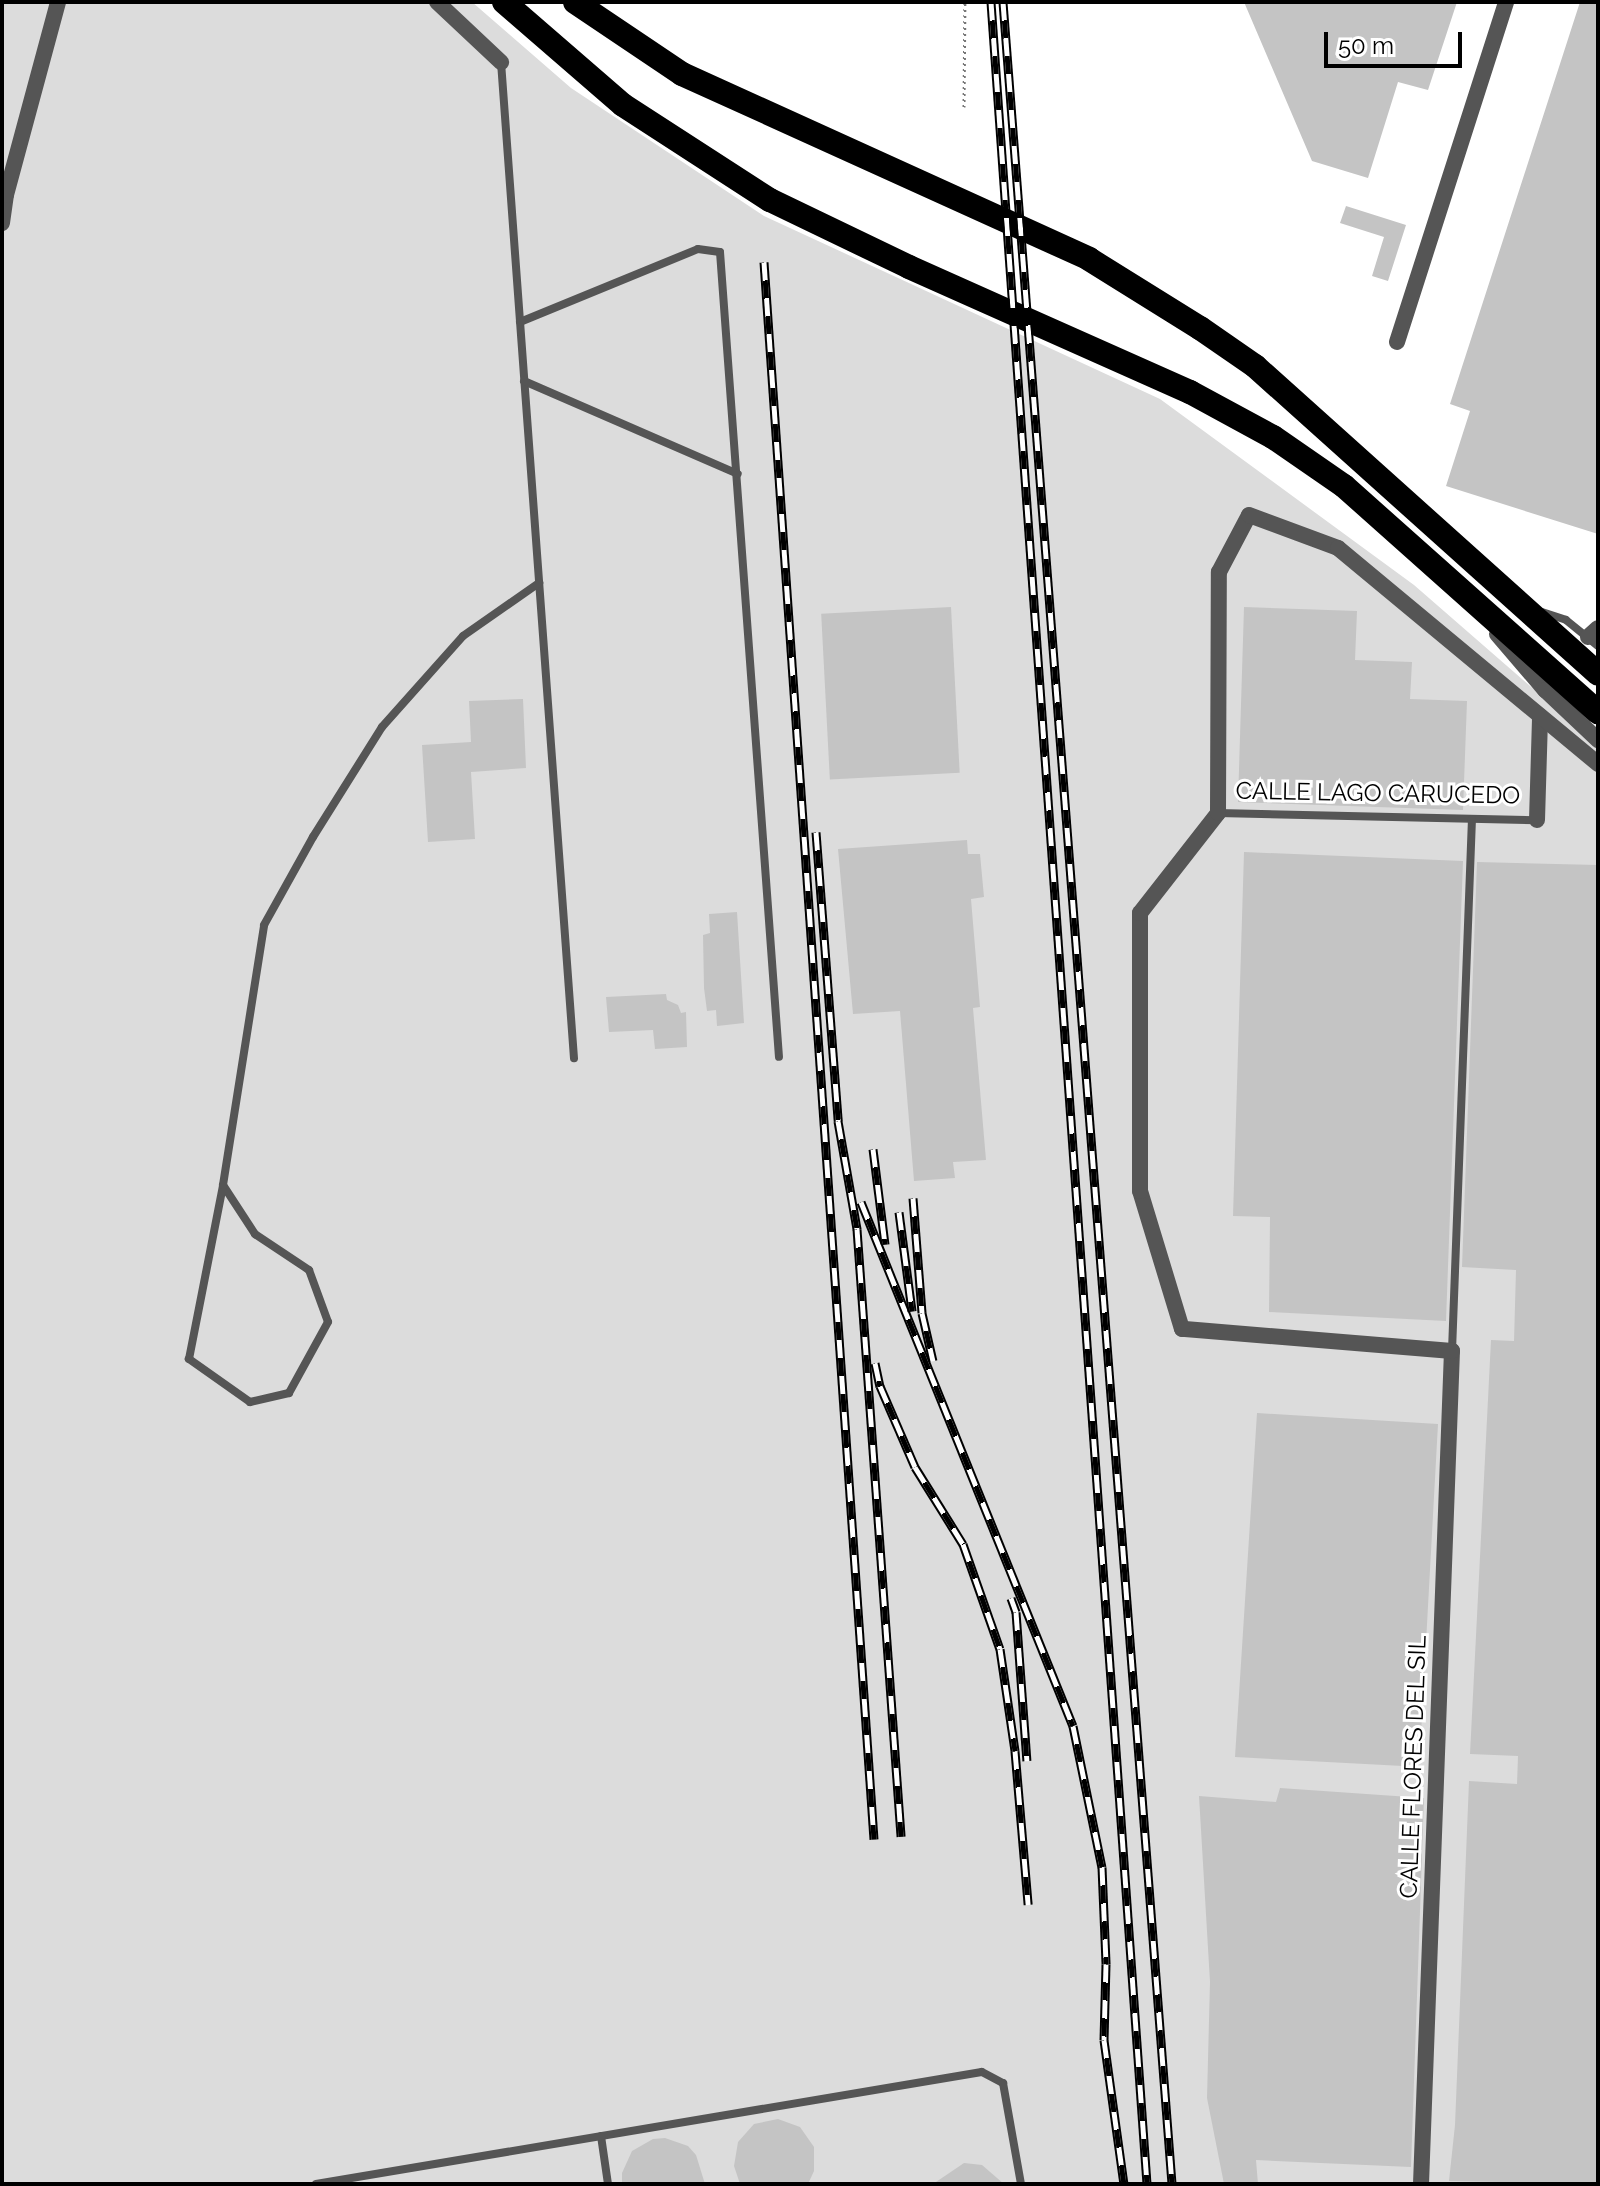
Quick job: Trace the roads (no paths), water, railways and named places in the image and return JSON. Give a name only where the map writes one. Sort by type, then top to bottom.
[{"type":"highway","points":[[504,2],[623,105],[770,200],[909,267],[1190,392],[1273,437],[1344,486],[1598,712]]},
{"type":"highway","points":[[575,2],[682,74],[1089,259],[1200,328],[1255,366],[1598,674]]},
{"type":"street","points":[[2,223],[6,195],[58,2]]},
{"type":"street","points":[[437,2],[501,62]]},
{"type":"street","points":[[1397,342],[1506,2]]},
{"type":"street","name":"CALLE LAGO CARUCEDO","points":[[1452,1351],[1182,1329],[1140,1191],[1140,913],[1218,813],[1219,572],[1249,515],[1338,548],[1598,764]]},
{"type":"street","points":[[1444,572],[1545,690],[1598,740]]},
{"type":"street","points":[[1537,820],[1540,716]]},
{"type":"street","name":"CALLE FLORES DEL SIL","points":[[1421,2184],[1452,1351]]},
{"type":"lane","points":[[501,62],[574,1058]]},
{"type":"lane","points":[[520,322],[698,249],[720,252],[779,1057]]},
{"type":"lane","points":[[524,381],[738,474]]},
{"type":"lane","points":[[223,1185],[255,1234],[309,1270],[328,1322],[289,1393],[250,1402],[189,1359],[223,1185],[264,925],[313,837],[382,727],[463,636],[539,583]]},
{"type":"lane","points":[[1524,607],[1566,620],[1595,637]]},
{"type":"lane","name":"CALLE LAGO CARUCEDO","points":[[1218,813],[1537,820]]},
{"type":"lane","points":[[1452,1351],[1472,819]]},
{"type":"lane","points":[[316,2184],[982,2072],[1003,2083],[1021,2184]]},
{"type":"lane","points":[[601,2136],[608,2184]]},
{"type":"railway","points":[[991,2],[1147,2184]]},
{"type":"railway","points":[[1003,2],[1172,2184]]},
{"type":"railway","points":[[764,262],[874,1839]]},
{"type":"railway","points":[[816,832],[838,1121],[857,1229],[901,1836]]},
{"type":"railway","points":[[873,1149],[885,1244]]},
{"type":"railway","points":[[913,1198],[922,1313],[933,1361]]},
{"type":"railway","points":[[861,1202],[1073,1726],[1102,1867],[1106,1964],[1104,2040],[1124,2184]]},
{"type":"railway","points":[[899,1212],[912,1311]]},
{"type":"railway","points":[[875,1363],[880,1386],[915,1467],[963,1544],[1000,1649],[1015,1751],[1028,1904]]},
{"type":"railway","points":[[1011,1598],[1016,1612],[1027,1761]]}]
